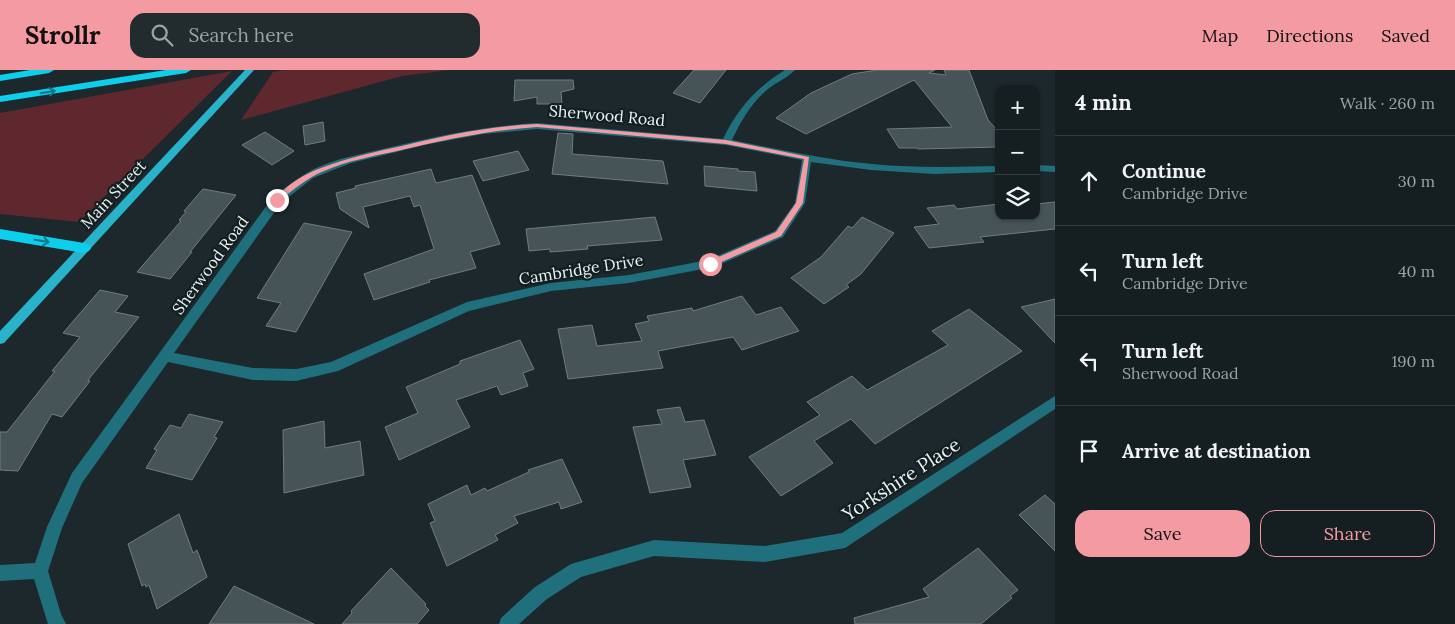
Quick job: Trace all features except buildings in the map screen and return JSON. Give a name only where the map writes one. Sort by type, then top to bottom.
[{"type":"highway","points":[[0,78],[49,70]]},
{"type":"highway","points":[[0,99],[186,70]]},
{"type":"highway","points":[[0,234],[84,248]]},
{"type":"main road","name":"Main Street","points":[[0,339],[250,70]]},
{"type":"street","points":[[726,142],[745,105],[768,84],[791,70]]},
{"type":"street","name":"Sherwood Road","points":[[40,571],[55,527],[76,478],[277,200],[298,183],[321,170],[355,159],[444,138],[511,127],[537,126],[726,142],[807,158],[870,167],[934,171],[995,169]]},
{"type":"street","name":"Cambridge Drive","points":[[165,356],[254,374],[296,375],[333,367],[467,307],[550,287],[629,279],[710,264],[779,234],[800,203],[807,158]]},
{"type":"street","points":[[1040,168],[1055,169]]},
{"type":"street","name":"Yorkshire Place","points":[[507,624],[541,593],[577,570],[654,548],[765,554],[845,540],[1055,402]]},
{"type":"street","points":[[0,573],[40,571],[54,618],[58,624]]},
{"type":"shaded area","points":[[283,70],[450,70],[402,76],[241,120],[273,72]]},
{"type":"shaded area","points":[[232,71],[79,222],[0,214],[0,113]]},
{"type":"route","points":[[277,200],[298,183],[321,170],[355,159],[444,138],[511,127],[537,126],[582,129],[726,142],[807,158],[800,203],[779,234],[710,264]]}]
